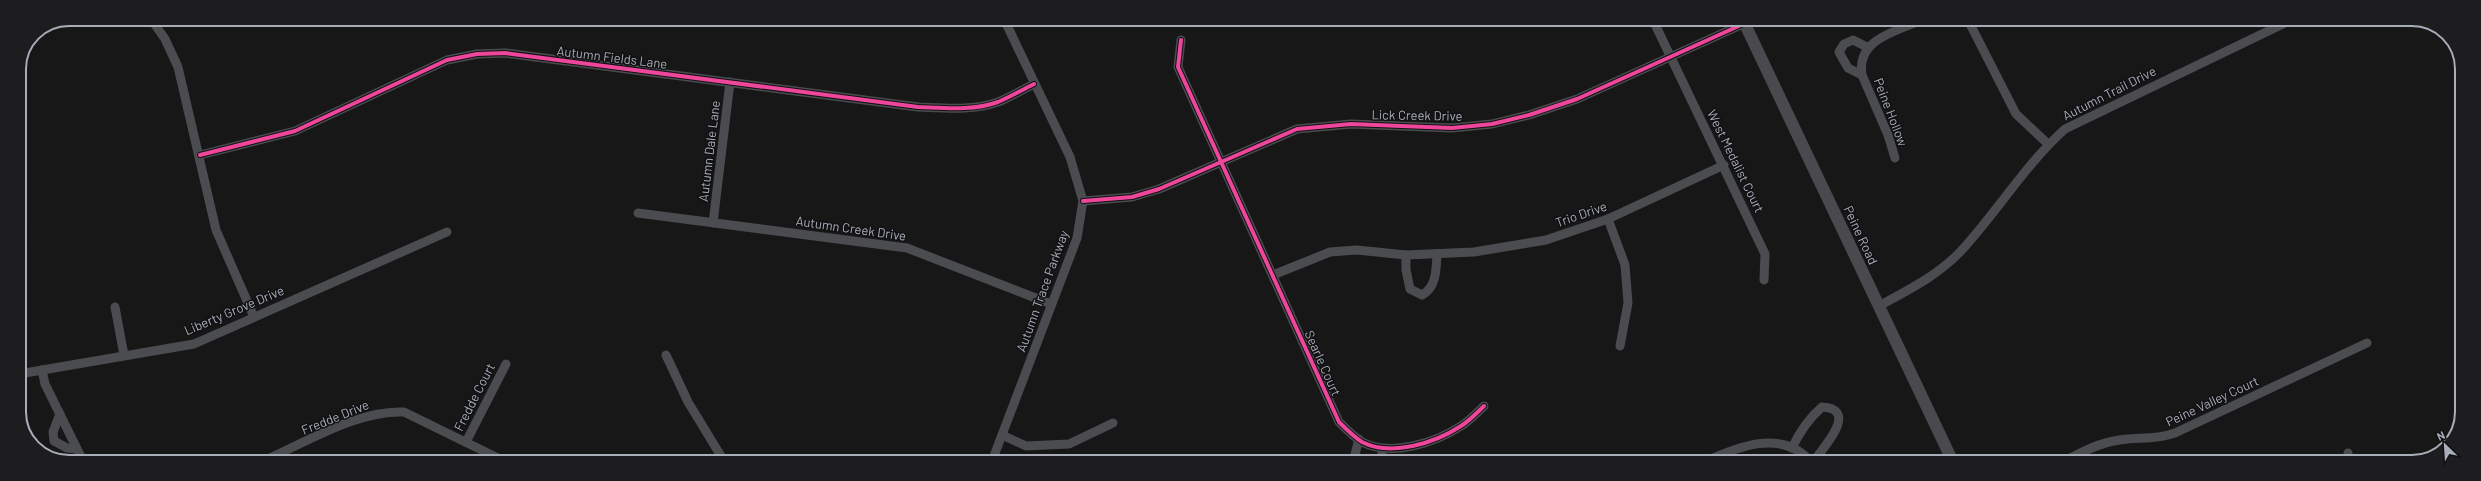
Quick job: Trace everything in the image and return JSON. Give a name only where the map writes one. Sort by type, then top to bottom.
[{"type":"street","points":[[156,26],[165,39],[178,67],[200,155],[216,230],[254,317]]},
{"type":"street","name":"Autumn Trace Parkway","points":[[994,455],[1077,238],[1083,201],[1070,157],[1007,26]]},
{"type":"street","name":"West Medalist Court","points":[[1656,26],[1765,254],[1764,280]]},
{"type":"street","name":"Lick Creek Drive","points":[[1083,201],[1132,197],[1159,189],[1219,161],[1297,129],[1351,124],[1452,128],[1512,120],[1577,98],[1736,26]]},
{"type":"street","name":"Peine Road","points":[[1749,26],[1950,455]]},
{"type":"street","points":[[1867,47],[1872,42],[1908,26]]},
{"type":"street","points":[[1971,26],[2016,114],[2048,144]]},
{"type":"street","name":"Autumn Trail Drive","points":[[1879,306],[1931,277],[1960,252],[2048,144],[2065,129],[2086,117],[2277,26]]},
{"type":"street","name":"Searle Court","points":[[1180,40],[1178,67],[1219,161],[1273,275],[1339,422],[1359,439],[1383,448],[1414,447],[1461,426],[1484,406]]},
{"type":"street","name":"Peine Hollow","points":[[1862,75],[1848,68],[1839,52],[1844,44],[1853,40],[1867,47],[1861,67],[1862,75],[1888,134],[1894,158]]},
{"type":"street","name":"Autumn Fields Lane","points":[[200,155],[295,131],[447,60],[477,54],[505,53],[918,107],[977,107],[998,102],[1034,84]]},
{"type":"street","name":"Autumn Dale Lane","points":[[713,223],[730,82]]},
{"type":"street","name":"Trio Drive","points":[[1273,275],[1330,252],[1358,250],[1406,255],[1474,252],[1546,240],[1608,219],[1724,166]]},
{"type":"street","name":"Autumn Creek Drive","points":[[638,213],[907,248],[1052,304]]},
{"type":"street","points":[[1608,219],[1625,265],[1628,303],[1620,346]]},
{"type":"street","name":"Liberty Grove Drive","points":[[26,373],[194,344],[447,232]]},
{"type":"street","points":[[1406,255],[1406,270],[1410,289],[1422,295],[1429,291],[1436,276],[1437,254]]},
{"type":"street","points":[[115,307],[124,355]]},
{"type":"street","name":"Peine Valley Court","points":[[2077,455],[2101,444],[2115,440],[2154,439],[2175,433],[2367,343]]},
{"type":"street","points":[[666,355],[688,402],[720,455]]},
{"type":"street","name":"Fredde Court","points":[[466,442],[506,364]]},
{"type":"street","points":[[42,370],[45,384],[80,455]]},
{"type":"street","points":[[1792,448],[1803,427],[1822,407],[1832,408],[1837,411],[1838,426],[1817,455]]},
{"type":"street","name":"Fredde Drive","points":[[277,455],[366,415],[387,411],[404,412],[492,455]]},
{"type":"street","points":[[60,414],[53,432],[54,440],[67,448],[77,448]]},
{"type":"street","points":[[1002,435],[1026,446],[1069,444],[1113,423]]},
{"type":"street","points":[[1356,455],[1359,439]]},
{"type":"street","points":[[1719,455],[1734,448],[1752,443],[1772,443],[1792,448],[1802,455]]},
{"type":"street","points":[[1382,455],[1383,448]]},
{"type":"cycle path","points":[[1083,201],[1132,197],[1159,189],[1297,129],[1351,124],[1452,128],[1492,124],[1529,115],[1577,99],[1739,26]]},
{"type":"cycle path","points":[[1181,40],[1178,67],[1339,422],[1362,442],[1386,448],[1399,448],[1413,446],[1439,438],[1467,422],[1484,406]]},
{"type":"cycle path","points":[[200,155],[295,131],[447,60],[477,54],[505,53],[918,107],[979,107],[998,102],[1034,84]]}]
